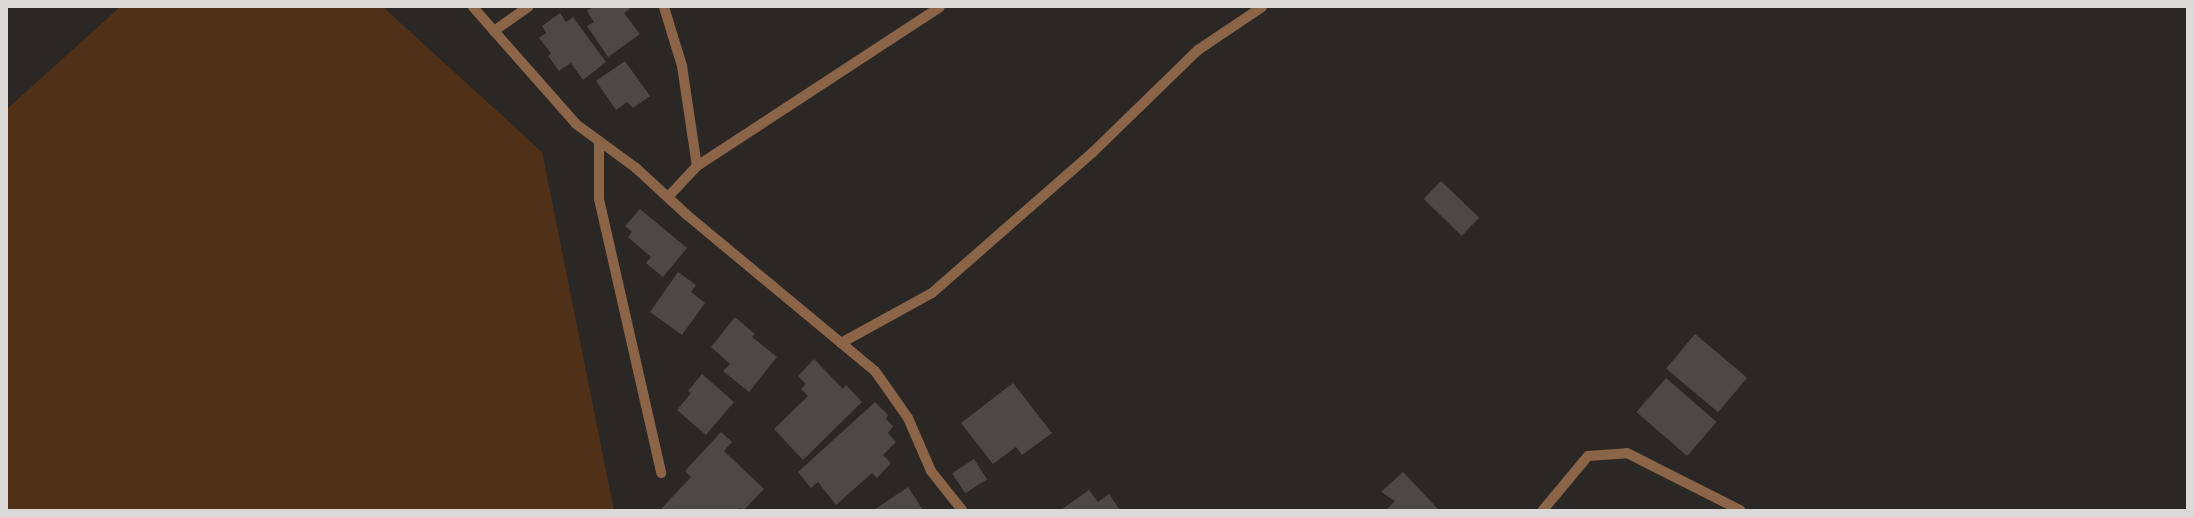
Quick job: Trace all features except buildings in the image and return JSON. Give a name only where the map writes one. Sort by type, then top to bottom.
[{"type":"street","points":[[473,7],[576,124],[636,168],[668,197],[875,371],[908,418],[931,471],[962,510]]},
{"type":"street","points":[[494,31],[528,7]]},
{"type":"street","points":[[664,7],[682,66],[697,166]]},
{"type":"street","points":[[668,197],[697,166],[940,7]]},
{"type":"street","points":[[841,343],[932,293],[1092,153],[1198,50],[1262,7]]},
{"type":"street","points":[[599,141],[599,199],[661,473]]},
{"type":"street","points":[[1543,510],[1588,456],[1626,453],[1740,510]]},
{"type":"shaded area","points":[[120,7],[383,7],[542,152],[614,510],[7,510],[7,109]]}]
